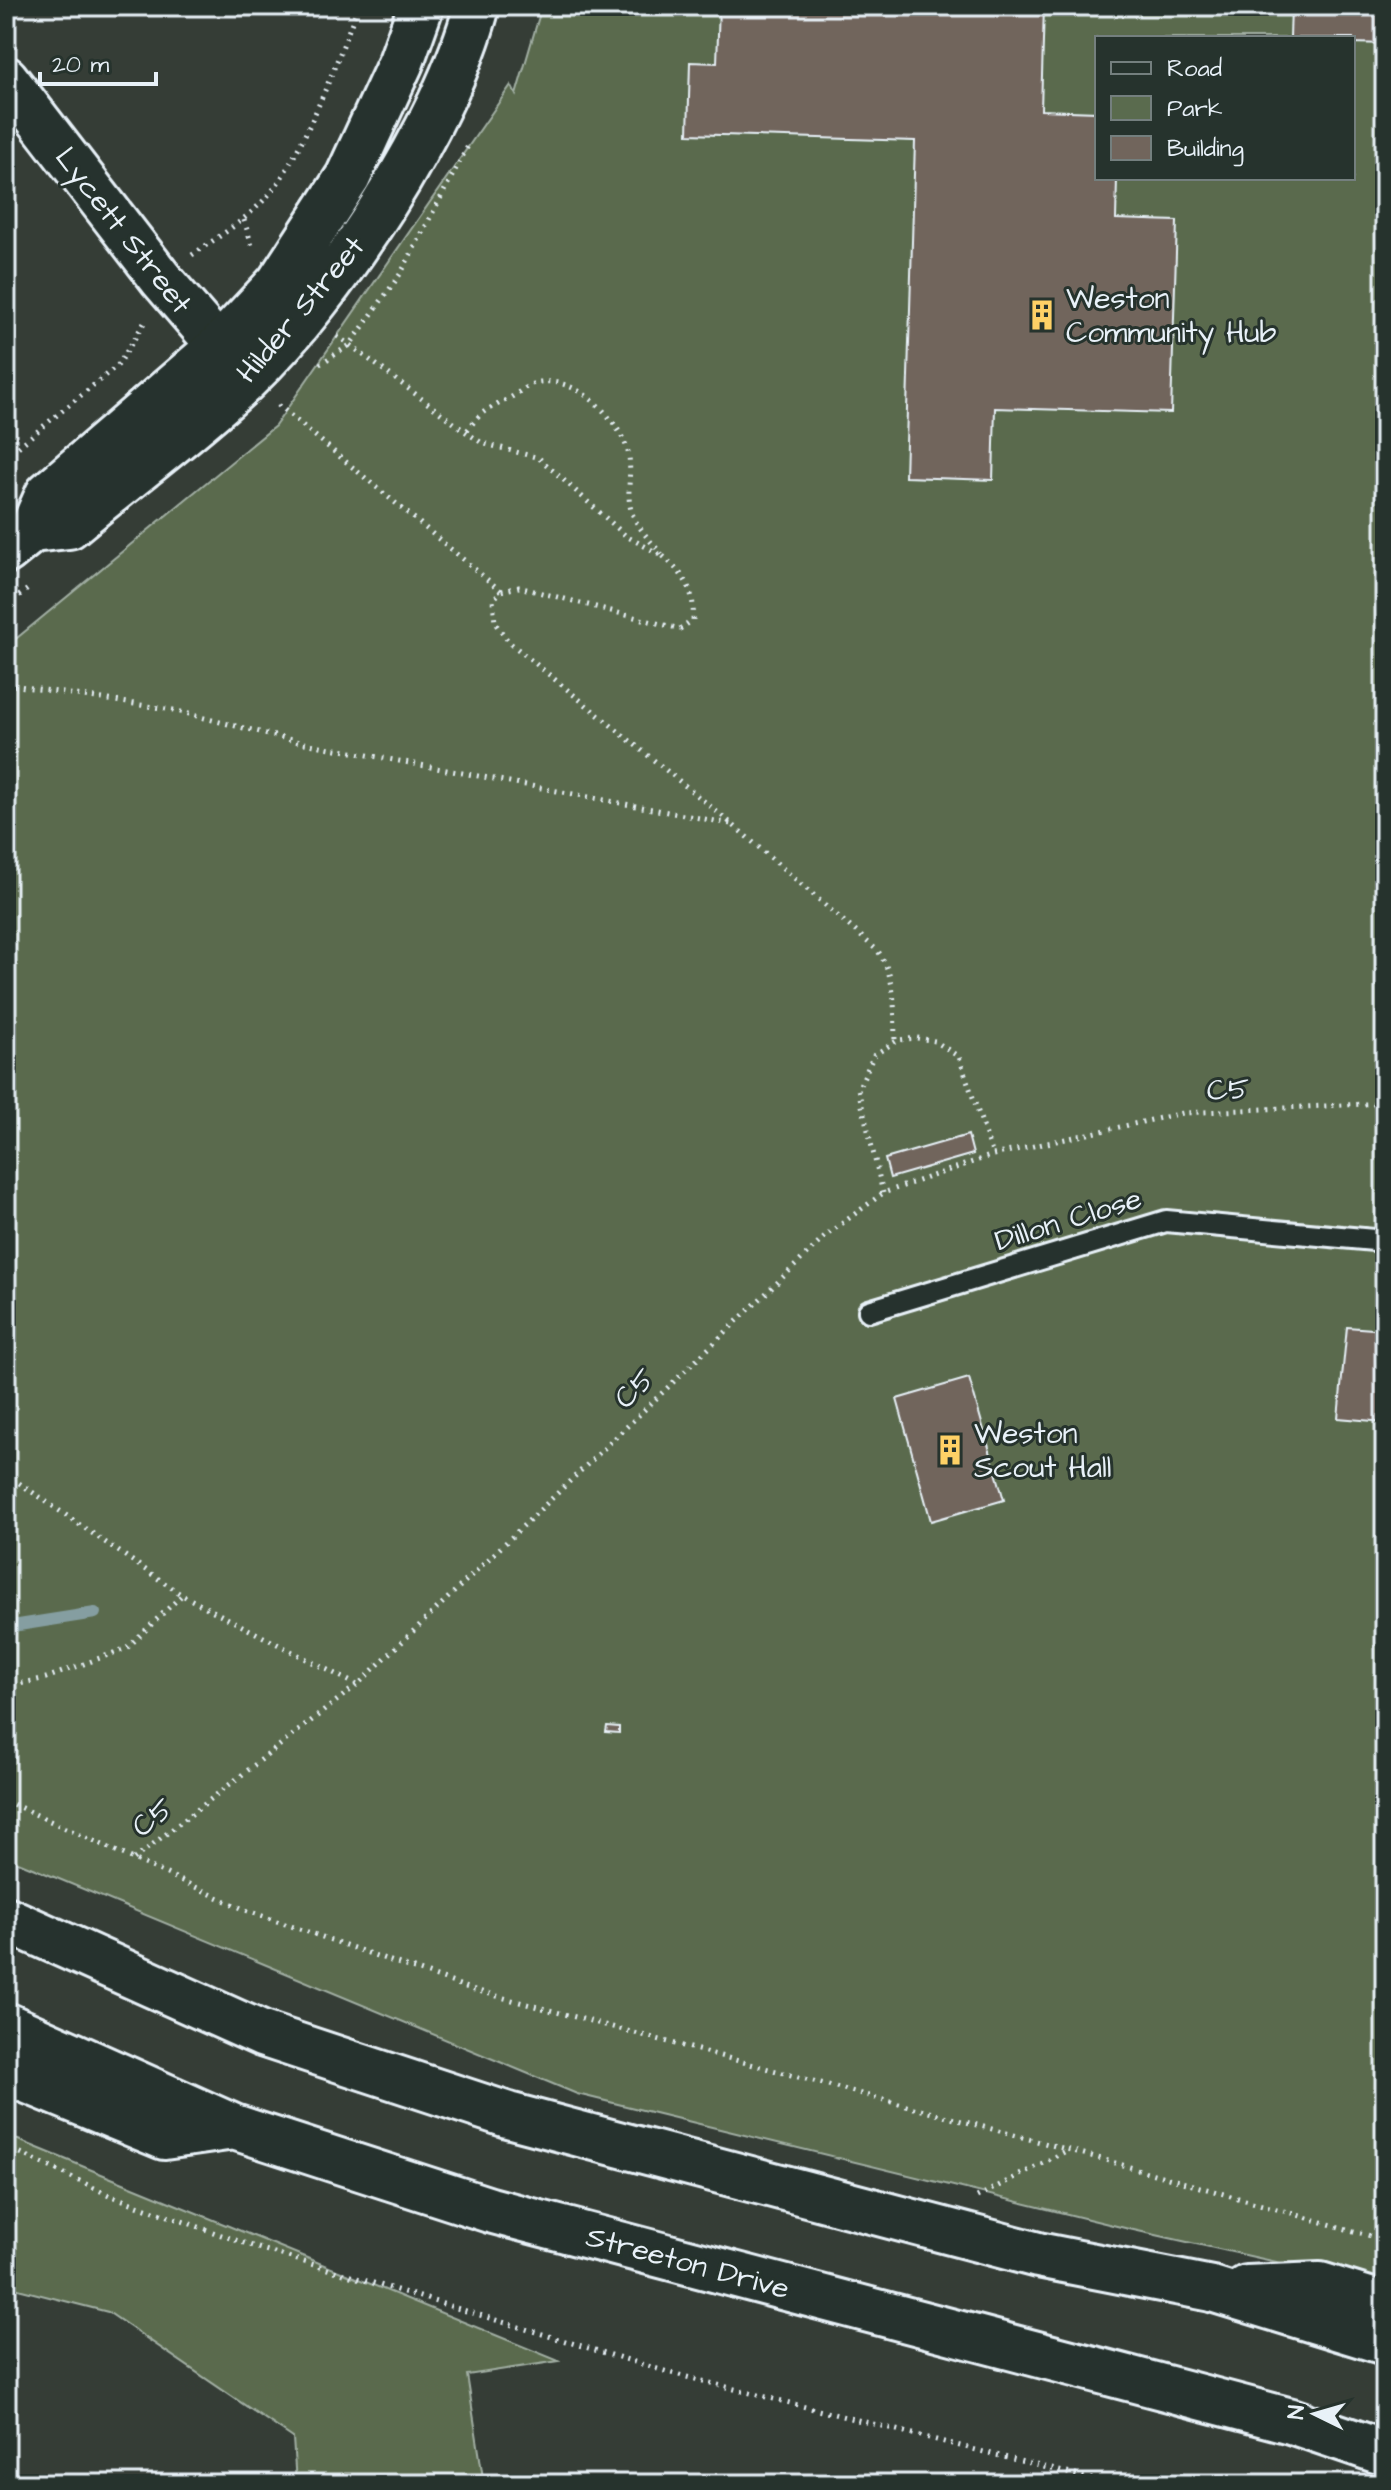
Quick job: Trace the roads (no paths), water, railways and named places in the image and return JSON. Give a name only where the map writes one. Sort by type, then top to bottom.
[{"type":"main road","name":"Hilder Street","points":[[292,298],[401,62],[421,6]]},
{"type":"main road","name":"Hilder Street","points":[[19,541],[69,526],[233,363],[292,298],[363,236],[423,135],[471,28],[477,6]]},
{"type":"main road","points":[[13,1926],[262,2034],[508,2115],[1038,2255],[1212,2289],[1385,2342]]},
{"type":"main road","name":"Streeton Drive","points":[[6,2025],[234,2127],[490,2210],[1291,2421],[1385,2453]]},
{"type":"main road","points":[[6,2072],[164,2137],[234,2127]]},
{"type":"main road","points":[[1212,2289],[1320,2285],[1385,2305]]},
{"type":"street","name":"Lycett Street","points":[[6,78],[161,279],[233,363]]},
{"type":"lane","name":"Dillon Close","points":[[869,1311],[1166,1221],[1385,1241]]},
{"type":"waterway","points":[[6,1627],[95,1613]]},
{"type":"place","name":"Weston Community Hub","points":[[1042,315]]},
{"type":"place","name":"Weston Scout Hall","points":[[950,1450]]}]
